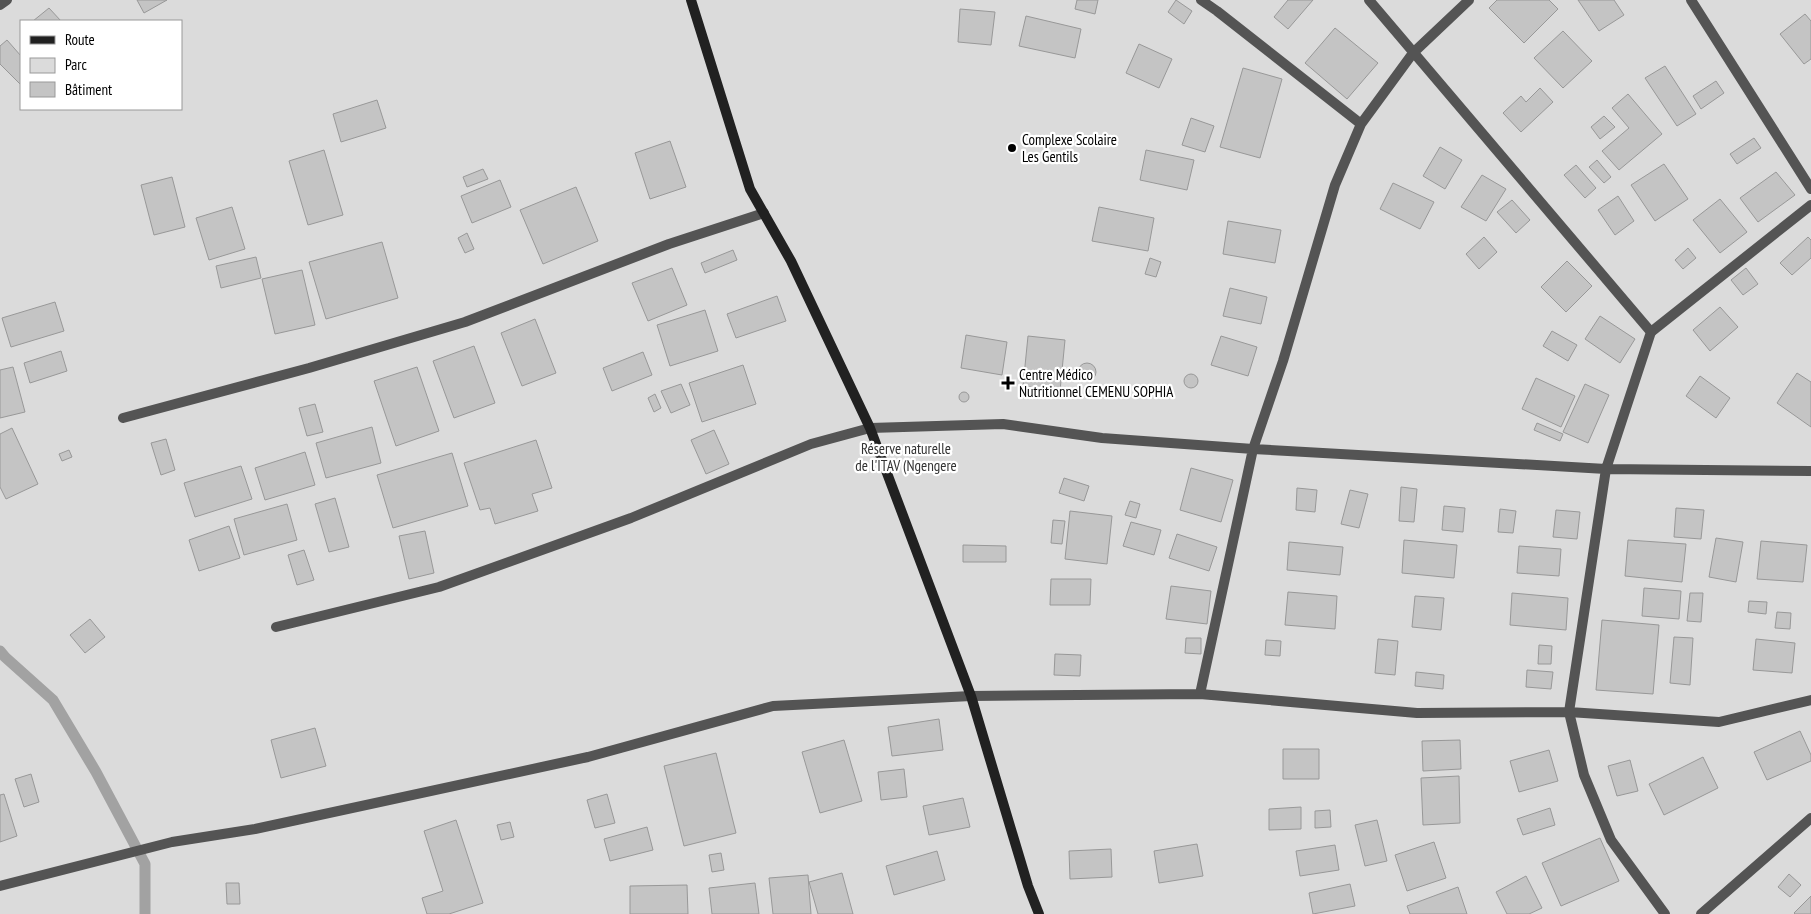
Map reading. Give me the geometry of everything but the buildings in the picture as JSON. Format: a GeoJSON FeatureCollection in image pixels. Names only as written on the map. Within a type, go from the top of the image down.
{"type":"FeatureCollection","features":[{"type":"Feature","properties":{"kind":"street"},"geometry":{"type":"LineString","coordinates":[[0,6],[7,0]]}},
{"type":"Feature","properties":{"kind":"street"},"geometry":{"type":"LineString","coordinates":[[691,0],[750,189],[791,261],[870,428],[971,696],[1028,886],[1039,914]]}},
{"type":"Feature","properties":{"kind":"street"},"geometry":{"type":"LineString","coordinates":[[1201,0],[1218,10],[1362,124]]}},
{"type":"Feature","properties":{"kind":"street"},"geometry":{"type":"LineString","coordinates":[[1369,0],[1651,332]]}},
{"type":"Feature","properties":{"kind":"street"},"geometry":{"type":"LineString","coordinates":[[1200,694],[1253,449],[1283,361],[1335,185],[1362,124],[1413,53],[1469,0]]}},
{"type":"Feature","properties":{"kind":"street"},"geometry":{"type":"LineString","coordinates":[[1692,0],[1811,189]]}},
{"type":"Feature","properties":{"kind":"street"},"geometry":{"type":"LineString","coordinates":[[1665,914],[1611,840],[1584,775],[1569,712],[1606,469],[1651,332],[1811,204]]}},
{"type":"Feature","properties":{"kind":"street"},"geometry":{"type":"LineString","coordinates":[[123,418],[309,368],[465,322],[668,244],[764,213]]}},
{"type":"Feature","properties":{"kind":"street"},"geometry":{"type":"LineString","coordinates":[[276,627],[438,587],[631,518],[811,444],[870,428],[1003,424],[1102,438],[1253,449],[1606,469],[1811,471]]}},
{"type":"Feature","properties":{"kind":"street"},"geometry":{"type":"LineString","coordinates":[[0,886],[172,842],[255,829],[588,757],[772,706],[971,696],[1200,694],[1417,713],[1569,712],[1719,722],[1811,700]]}},
{"type":"Feature","properties":{"kind":"street"},"geometry":{"type":"LineString","coordinates":[[1701,914],[1811,818]]}},
{"type":"Feature","properties":{"kind":"green space","name":"Réserve naturelle de l'ITAV (Ngengere"},"geometry":{"type":"Polygon","coordinates":[[[0,0],[1811,0],[1811,914],[0,914],[0,0]]]}},
{"type":"Feature","properties":{"kind":"waterway"},"geometry":{"type":"LineString","coordinates":[[0,651],[53,700],[96,772],[145,864],[145,914]]}},
{"type":"Feature","properties":{"kind":"place","name":"Complexe Scolaire Les Gentils"},"geometry":{"type":"Point","coordinates":[1012,148]}},
{"type":"Feature","properties":{"kind":"place","name":"Centre Médico Nutritionnel CEMENU SOPHIA"},"geometry":{"type":"Point","coordinates":[1008,383]}}]}
